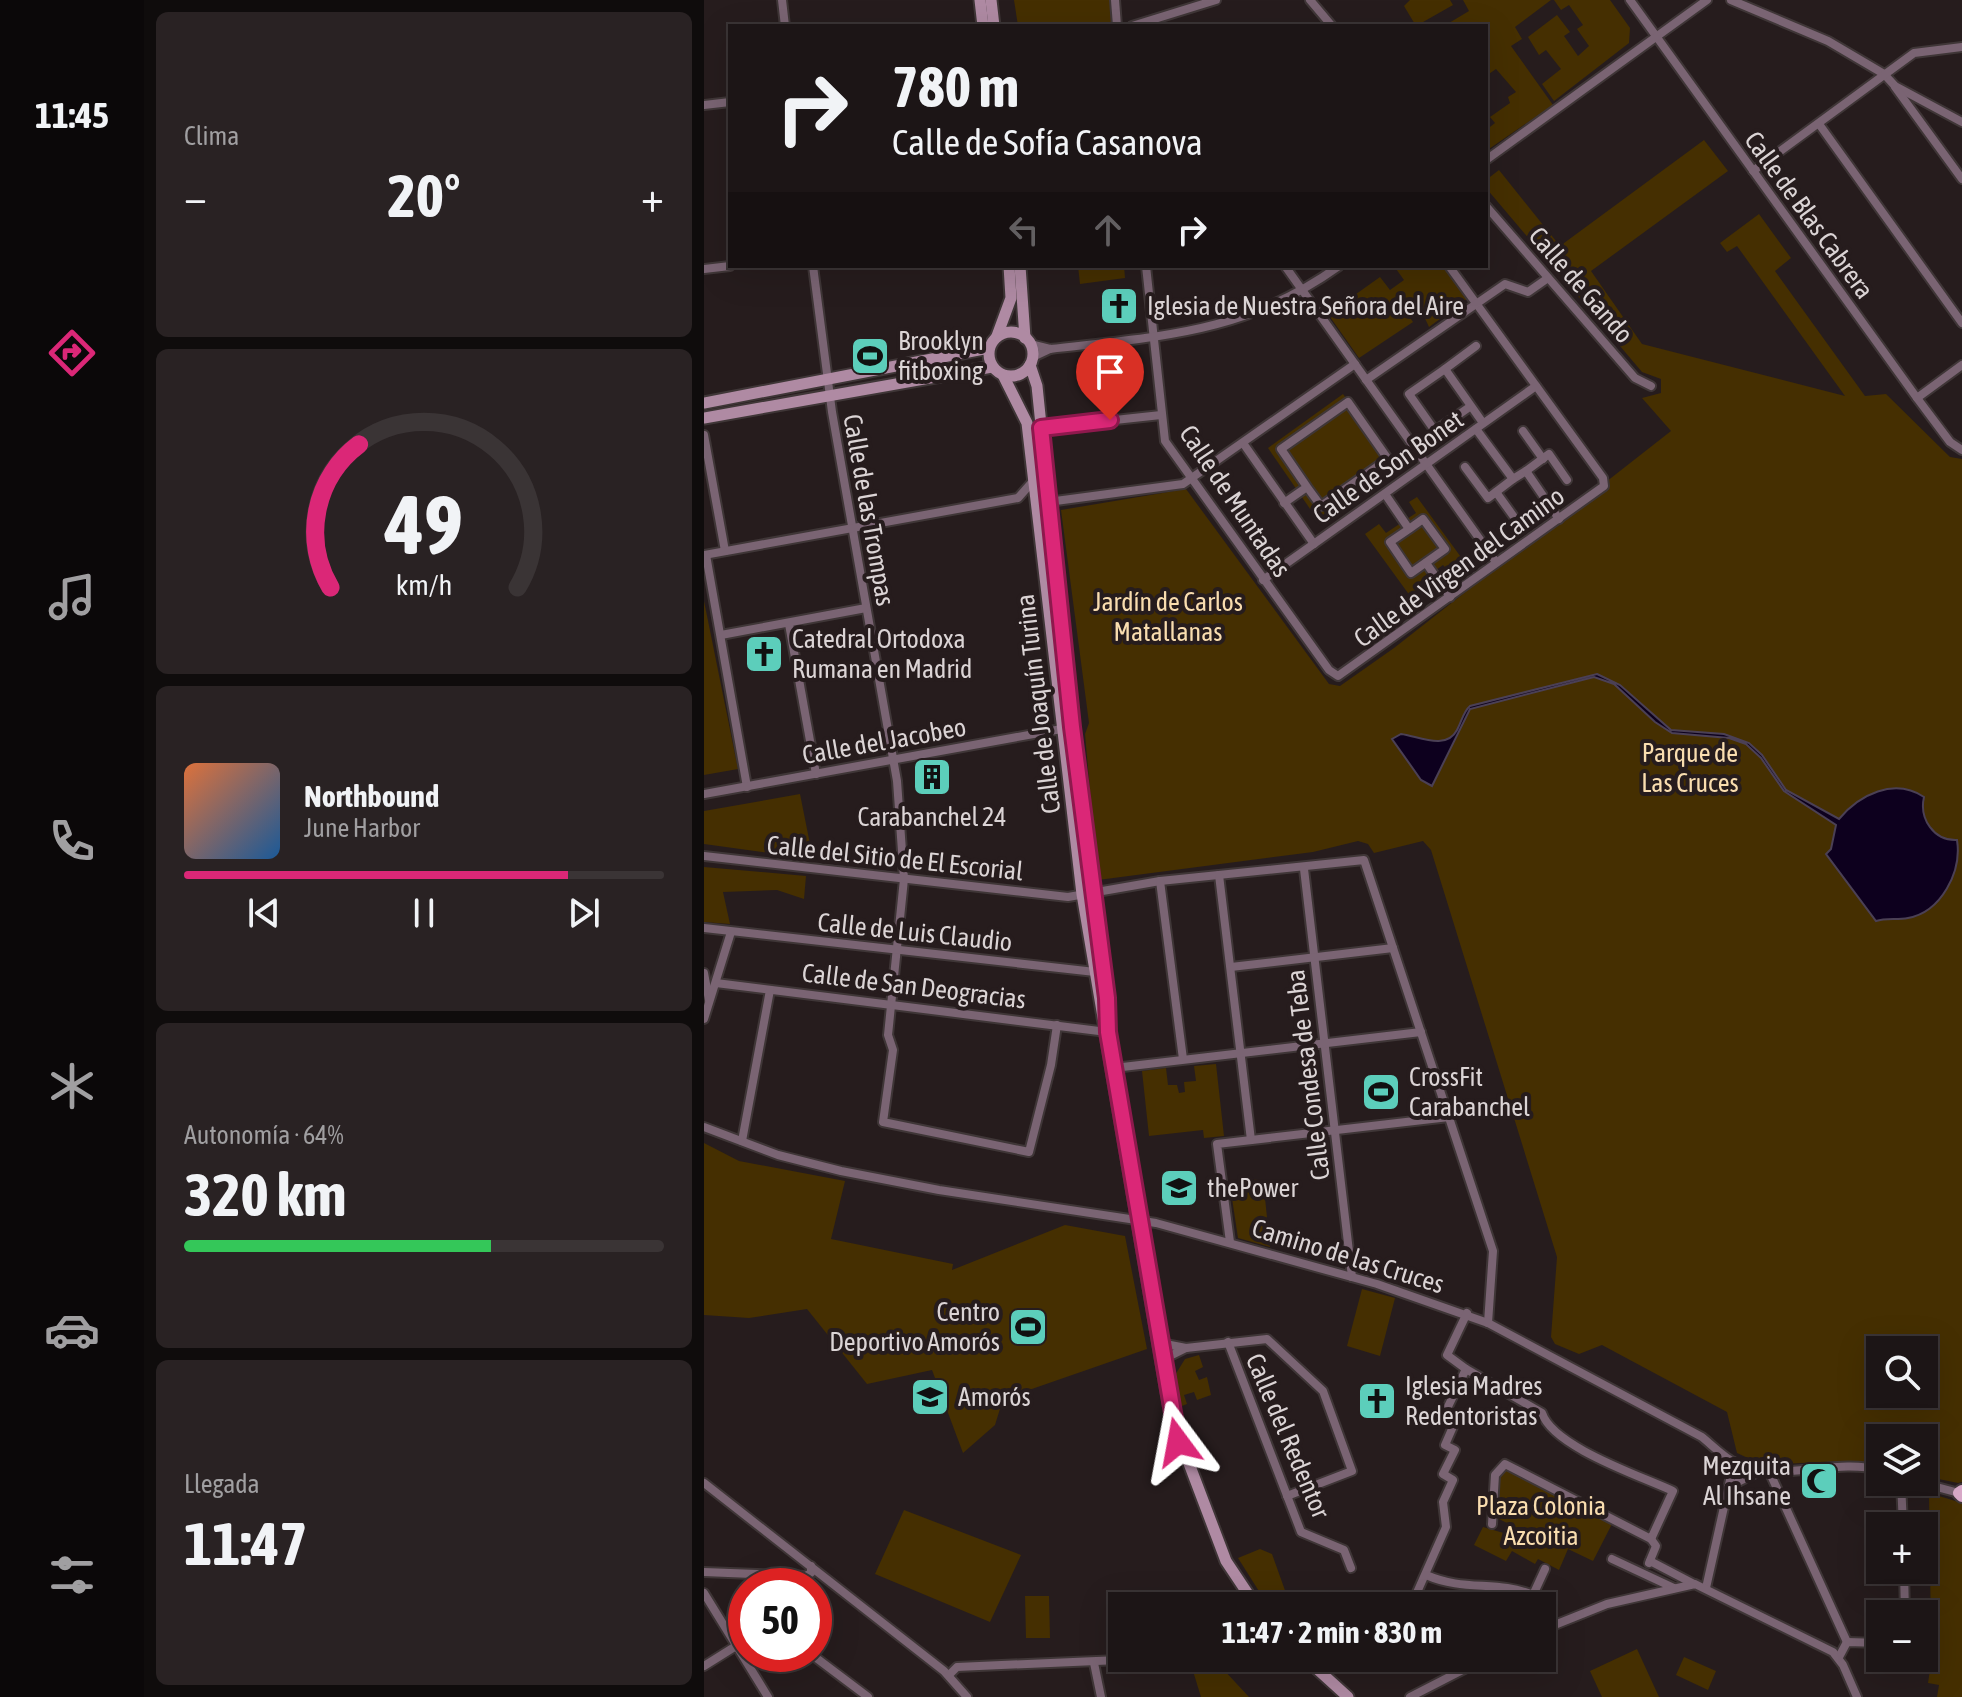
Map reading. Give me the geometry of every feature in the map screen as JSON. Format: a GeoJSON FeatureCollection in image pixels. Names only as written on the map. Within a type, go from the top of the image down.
{"type":"FeatureCollection","features":[{"type":"Feature","properties":{"kind":"main road"},"geometry":{"type":"LineString","coordinates":[[980,0],[983,24]]}},
{"type":"Feature","properties":{"kind":"main road"},"geometry":{"type":"LineString","coordinates":[[991,0],[994,24]]}},
{"type":"Feature","properties":{"kind":"main road"},"geometry":{"type":"LineString","coordinates":[[997,336],[1015,332],[1030,351],[1021,374],[1003,375],[992,367],[989,348],[997,336],[1011,298],[1009,268]]}},
{"type":"Feature","properties":{"kind":"main road","name":"Calle de Joaquín Turina"},"geometry":{"type":"LineString","coordinates":[[1020,268],[1037,386],[1067,728]]}},
{"type":"Feature","properties":{"kind":"main road"},"geometry":{"type":"LineString","coordinates":[[704,403],[989,348]]}},
{"type":"Feature","properties":{"kind":"main road"},"geometry":{"type":"LineString","coordinates":[[704,418],[992,367]]}},
{"type":"Feature","properties":{"kind":"main road","name":"Calle de Joaquín Turina"},"geometry":{"type":"LineString","coordinates":[[1003,375],[1026,417],[1095,972],[1178,1442],[1226,1561],[1247,1592]]}},
{"type":"Feature","properties":{"kind":"main road","name":"Calle de Joaquín Turina"},"geometry":{"type":"LineString","coordinates":[[1087,892],[1107,998],[1108,1032]]}},
{"type":"Feature","properties":{"kind":"main road"},"geometry":{"type":"LineString","coordinates":[[1320,1672],[1348,1697]]}},
{"type":"Feature","properties":{"kind":"street"},"geometry":{"type":"LineString","coordinates":[[782,0],[785,24]]}},
{"type":"Feature","properties":{"kind":"street"},"geometry":{"type":"LineString","coordinates":[[1115,0],[1117,24]]}},
{"type":"Feature","properties":{"kind":"street"},"geometry":{"type":"LineString","coordinates":[[1138,24],[1216,0]]}},
{"type":"Feature","properties":{"kind":"street"},"geometry":{"type":"LineString","coordinates":[[1310,0],[1330,24]]}},
{"type":"Feature","properties":{"kind":"street","name":"Calle de Blas Cabrera"},"geometry":{"type":"LineString","coordinates":[[1630,0],[1944,435],[1961,449]]}},
{"type":"Feature","properties":{"kind":"street"},"geometry":{"type":"LineString","coordinates":[[1488,159],[1707,0]]}},
{"type":"Feature","properties":{"kind":"street"},"geometry":{"type":"LineString","coordinates":[[1731,0],[1828,41],[1884,74],[1962,179]]}},
{"type":"Feature","properties":{"kind":"street"},"geometry":{"type":"LineString","coordinates":[[1753,171],[1918,51],[1962,47]]}},
{"type":"Feature","properties":{"kind":"street"},"geometry":{"type":"LineString","coordinates":[[1895,86],[1962,122]]}},
{"type":"Feature","properties":{"kind":"street"},"geometry":{"type":"LineString","coordinates":[[704,105],[728,102]]}},
{"type":"Feature","properties":{"kind":"street"},"geometry":{"type":"LineString","coordinates":[[1921,123],[1923,112],[1934,108]]}},
{"type":"Feature","properties":{"kind":"street"},"geometry":{"type":"LineString","coordinates":[[1819,124],[1962,323]]}},
{"type":"Feature","properties":{"kind":"street","name":"Calle de Gando"},"geometry":{"type":"LineString","coordinates":[[1488,208],[1635,378],[1651,386]]}},
{"type":"Feature","properties":{"kind":"street"},"geometry":{"type":"LineString","coordinates":[[704,269],[728,266]]}},
{"type":"Feature","properties":{"kind":"street","name":"Calle de las Trompas"},"geometry":{"type":"LineString","coordinates":[[813,268],[829,394],[894,760],[904,879],[888,1035],[893,1050],[883,1122],[1014,1152],[1029,1152],[1051,1065],[1057,1025]]}},
{"type":"Feature","properties":{"kind":"street","name":"Calle de Muntadas"},"geometry":{"type":"LineString","coordinates":[[1146,268],[1165,441],[1329,670]]}},
{"type":"Feature","properties":{"kind":"street"},"geometry":{"type":"LineString","coordinates":[[1286,268],[1496,562]]}},
{"type":"Feature","properties":{"kind":"street"},"geometry":{"type":"LineString","coordinates":[[1030,351],[1154,337],[1224,325],[1303,292],[1336,268]]}},
{"type":"Feature","properties":{"kind":"street"},"geometry":{"type":"LineString","coordinates":[[1450,268],[1536,386]]}},
{"type":"Feature","properties":{"kind":"street"},"geometry":{"type":"LineString","coordinates":[[1366,380],[1505,284],[1528,292],[1548,278]]}},
{"type":"Feature","properties":{"kind":"street"},"geometry":{"type":"LineString","coordinates":[[1471,406],[1435,431],[1409,394],[1476,346]]}},
{"type":"Feature","properties":{"kind":"street"},"geometry":{"type":"LineString","coordinates":[[1048,502],[1183,484],[1355,364]]}},
{"type":"Feature","properties":{"kind":"street"},"geometry":{"type":"LineString","coordinates":[[1917,398],[1962,365]]}},
{"type":"Feature","properties":{"kind":"street"},"geometry":{"type":"LineString","coordinates":[[1445,369],[1471,406],[1513,479]]}},
{"type":"Feature","properties":{"kind":"street","name":"Calle de Son Bonet"},"geometry":{"type":"LineString","coordinates":[[1263,580],[1536,386]]}},
{"type":"Feature","properties":{"kind":"street","name":"Calle de Virgen del Camino"},"geometry":{"type":"LineString","coordinates":[[1329,670],[1336,675],[1343,674],[1603,488],[1603,478],[1536,386]]}},
{"type":"Feature","properties":{"kind":"street"},"geometry":{"type":"LineString","coordinates":[[1348,402],[1388,459],[1321,506],[1307,487],[1281,449],[1348,402]]}},
{"type":"Feature","properties":{"kind":"street"},"geometry":{"type":"LineString","coordinates":[[1041,428],[1161,415]]}},
{"type":"Feature","properties":{"kind":"street"},"geometry":{"type":"LineString","coordinates":[[1523,431],[1543,459]]}},
{"type":"Feature","properties":{"kind":"street"},"geometry":{"type":"LineString","coordinates":[[704,435],[725,551]]}},
{"type":"Feature","properties":{"kind":"street"},"geometry":{"type":"LineString","coordinates":[[1243,443],[1314,544]]}},
{"type":"Feature","properties":{"kind":"street"},"geometry":{"type":"LineString","coordinates":[[1465,467],[1488,498],[1549,454],[1567,480]]}},
{"type":"Feature","properties":{"kind":"street"},"geometry":{"type":"LineString","coordinates":[[1526,471],[1559,519]]}},
{"type":"Feature","properties":{"kind":"street"},"geometry":{"type":"LineString","coordinates":[[1018,498],[1034,480]]}},
{"type":"Feature","properties":{"kind":"street"},"geometry":{"type":"LineString","coordinates":[[1284,503],[1307,487]]}},
{"type":"Feature","properties":{"kind":"street"},"geometry":{"type":"LineString","coordinates":[[1496,492],[1514,517]]}},
{"type":"Feature","properties":{"kind":"street"},"geometry":{"type":"LineString","coordinates":[[1385,494],[1409,529]]}},
{"type":"Feature","properties":{"kind":"street"},"geometry":{"type":"LineString","coordinates":[[747,787],[705,555],[1018,498],[1027,500],[1038,511]]}},
{"type":"Feature","properties":{"kind":"street"},"geometry":{"type":"LineString","coordinates":[[1423,519],[1445,549],[1411,573],[1390,542],[1409,529],[1423,519]]}},
{"type":"Feature","properties":{"kind":"street"},"geometry":{"type":"LineString","coordinates":[[1426,563],[1450,597]]}},
{"type":"Feature","properties":{"kind":"street"},"geometry":{"type":"LineString","coordinates":[[721,635],[866,608]]}},
{"type":"Feature","properties":{"kind":"street"},"geometry":{"type":"LineString","coordinates":[[789,624],[816,774]]}},
{"type":"Feature","properties":{"kind":"street","name":"Calle del Jacobeo"},"geometry":{"type":"LineString","coordinates":[[704,794],[1067,728]]}},
{"type":"Feature","properties":{"kind":"street","name":"Calle del Sitio de El Escorial"},"geometry":{"type":"LineString","coordinates":[[704,856],[1057,896],[1160,881],[1304,869],[1364,860],[1393,948]]}},
{"type":"Feature","properties":{"kind":"street","name":"Calle Condesa de Teba"},"geometry":{"type":"LineString","coordinates":[[1304,869],[1352,1277]]}},
{"type":"Feature","properties":{"kind":"street"},"geometry":{"type":"LineString","coordinates":[[1219,875],[1251,1140]]}},
{"type":"Feature","properties":{"kind":"street"},"geometry":{"type":"LineString","coordinates":[[1160,881],[1183,1059]]}},
{"type":"Feature","properties":{"kind":"street","name":"Calle de Luis Claudio"},"geometry":{"type":"LineString","coordinates":[[704,928],[1095,972]]}},
{"type":"Feature","properties":{"kind":"street"},"geometry":{"type":"LineString","coordinates":[[704,1019],[731,932]]}},
{"type":"Feature","properties":{"kind":"street"},"geometry":{"type":"LineString","coordinates":[[1231,967],[1393,948],[1493,1251],[1488,1323]]}},
{"type":"Feature","properties":{"kind":"street"},"geometry":{"type":"LineString","coordinates":[[704,973],[710,1002]]}},
{"type":"Feature","properties":{"kind":"street","name":"Calle de San Deogracias"},"geometry":{"type":"LineString","coordinates":[[716,983],[1108,1032]]}},
{"type":"Feature","properties":{"kind":"street"},"geometry":{"type":"LineString","coordinates":[[742,1141],[770,990]]}},
{"type":"Feature","properties":{"kind":"street"},"geometry":{"type":"LineString","coordinates":[[1114,1068],[1421,1032]]}},
{"type":"Feature","properties":{"kind":"street"},"geometry":{"type":"LineString","coordinates":[[1230,1242],[1217,1144],[1449,1117]]}},
{"type":"Feature","properties":{"kind":"street","name":"Camino de las Cruces"},"geometry":{"type":"LineString","coordinates":[[704,1127],[841,1171],[1139,1223],[1156,1223],[1352,1277],[1467,1313],[1702,1437],[1734,1462],[1765,1471]]}},
{"type":"Feature","properties":{"kind":"street"},"geometry":{"type":"LineString","coordinates":[[1467,1313],[1447,1355],[1542,1413],[1544,1420],[1578,1448],[1673,1491],[1651,1539]]}},
{"type":"Feature","properties":{"kind":"street"},"geometry":{"type":"LineString","coordinates":[[1162,1360],[1186,1348],[1267,1339],[1323,1391],[1352,1471],[1287,1496]]}},
{"type":"Feature","properties":{"kind":"street","name":"Calle del Redentor"},"geometry":{"type":"LineString","coordinates":[[1228,1342],[1301,1532],[1344,1550],[1351,1568]]}},
{"type":"Feature","properties":{"kind":"street"},"geometry":{"type":"LineString","coordinates":[[1160,1343],[1186,1348]]}},
{"type":"Feature","properties":{"kind":"street"},"geometry":{"type":"LineString","coordinates":[[1418,1592],[1446,1527],[1443,1502],[1453,1480],[1443,1474],[1455,1450],[1445,1445],[1455,1422],[1444,1415],[1466,1369]]}},
{"type":"Feature","properties":{"kind":"street"},"geometry":{"type":"LineString","coordinates":[[1706,1588],[1734,1462]]}},
{"type":"Feature","properties":{"kind":"street"},"geometry":{"type":"LineString","coordinates":[[1492,1524],[1495,1475],[1505,1464],[1651,1539],[1656,1546],[1644,1571]]}},
{"type":"Feature","properties":{"kind":"street"},"geometry":{"type":"LineString","coordinates":[[1728,1487],[1765,1471],[1866,1467]]}},
{"type":"Feature","properties":{"kind":"street"},"geometry":{"type":"LineString","coordinates":[[1765,1471],[1847,1642]]}},
{"type":"Feature","properties":{"kind":"street"},"geometry":{"type":"LineString","coordinates":[[704,1483],[949,1675],[967,1697]]}},
{"type":"Feature","properties":{"kind":"street"},"geometry":{"type":"LineString","coordinates":[[1938,1487],[1961,1493]]}},
{"type":"Feature","properties":{"kind":"street"},"geometry":{"type":"LineString","coordinates":[[1612,1559],[1644,1571],[1674,1588]]}},
{"type":"Feature","properties":{"kind":"street"},"geometry":{"type":"LineString","coordinates":[[1650,1561],[1839,1657],[1857,1697]]}},
{"type":"Feature","properties":{"kind":"street"},"geometry":{"type":"LineString","coordinates":[[1426,1575],[1450,1586],[1470,1584],[1481,1589],[1499,1585],[1533,1595],[1545,1569]]}},
{"type":"Feature","properties":{"kind":"street"},"geometry":{"type":"LineString","coordinates":[[704,1572],[728,1573]]}},
{"type":"Feature","properties":{"kind":"street"},"geometry":{"type":"LineString","coordinates":[[1556,1624],[1607,1604],[1695,1584]]}},
{"type":"Feature","properties":{"kind":"street"},"geometry":{"type":"LineString","coordinates":[[704,1593],[728,1633]]}},
{"type":"Feature","properties":{"kind":"street"},"geometry":{"type":"LineString","coordinates":[[1847,1642],[1866,1643]]}},
{"type":"Feature","properties":{"kind":"street"},"geometry":{"type":"LineString","coordinates":[[1839,1657],[1847,1642]]}},
{"type":"Feature","properties":{"kind":"street"},"geometry":{"type":"LineString","coordinates":[[704,1666],[728,1651]]}},
{"type":"Feature","properties":{"kind":"street"},"geometry":{"type":"LineString","coordinates":[[949,1675],[957,1667],[1108,1662]]}},
{"type":"Feature","properties":{"kind":"street"},"geometry":{"type":"LineString","coordinates":[[1094,1663],[1101,1697]]}},
{"type":"Feature","properties":{"kind":"street"},"geometry":{"type":"LineString","coordinates":[[832,1670],[868,1697]]}},
{"type":"Feature","properties":{"kind":"street"},"geometry":{"type":"LineString","coordinates":[[752,1672],[768,1697]]}},
{"type":"Feature","properties":{"kind":"street"},"geometry":{"type":"LineString","coordinates":[[1410,1697],[1459,1672]]}},
{"type":"Feature","properties":{"kind":"green space"},"geometry":{"type":"Polygon","coordinates":[[[1014,0],[1113,0],[1117,24],[1018,24],[1014,0]]]}},
{"type":"Feature","properties":{"kind":"green space"},"geometry":{"type":"Polygon","coordinates":[[[1410,0],[1450,0],[1453,5],[1420,24],[1415,24],[1404,6],[1410,0]]]}},
{"type":"Feature","properties":{"kind":"green space"},"geometry":{"type":"Polygon","coordinates":[[[1463,0],[1551,0],[1515,27],[1522,39],[1511,46],[1553,105],[1488,150],[1488,128],[1495,123],[1490,117],[1510,103],[1508,97],[1516,92],[1496,69],[1488,75],[1488,24],[1447,24],[1469,11],[1463,0]]]}},
{"type":"Feature","properties":{"kind":"green space"},"geometry":{"type":"Polygon","coordinates":[[[1554,0],[1610,0],[1630,28],[1629,43],[1554,101],[1542,84],[1561,69],[1546,50],[1539,55],[1528,37],[1557,15],[1570,32],[1564,36],[1578,56],[1589,46],[1577,29],[1583,25],[1569,5],[1561,10],[1554,0]]]}},
{"type":"Feature","properties":{"kind":"green space","name":"Parque de Las Cruces"},"geometry":{"type":"Polygon","coordinates":[[[1704,140],[1728,171],[1591,271],[1642,344],[1845,396],[1737,246],[1727,252],[1720,243],[1759,214],[1791,258],[1775,271],[1865,396],[1886,394],[1950,457],[1962,459],[1962,1482],[1938,1479],[1938,1424],[1866,1424],[1866,1462],[1763,1465],[1737,1453],[1727,1412],[1602,1345],[1579,1354],[1555,1344],[1551,1337],[1557,1257],[1431,850],[1423,841],[1374,853],[1368,844],[1358,841],[1313,852],[1098,880],[1085,734],[1089,723],[1061,510],[1186,489],[1329,684],[1340,686],[1394,648],[1671,431],[1642,398],[1661,393],[1661,379],[1642,372],[1488,190],[1488,178],[1499,170],[1560,246],[1704,140]]]}},
{"type":"Feature","properties":{"kind":"green space"},"geometry":{"type":"Polygon","coordinates":[[[1078,268],[1124,268],[1125,278],[1080,284],[1078,268]]]}},
{"type":"Feature","properties":{"kind":"green space"},"geometry":{"type":"Polygon","coordinates":[[[1395,268],[1450,268],[1471,296],[1429,327],[1415,297],[1402,306],[1413,322],[1359,358],[1328,314],[1380,277],[1390,290],[1404,280],[1395,268]]]}},
{"type":"Feature","properties":{"kind":"green space"},"geometry":{"type":"Polygon","coordinates":[[[1343,394],[1395,464],[1317,519],[1268,448],[1343,394]]]}},
{"type":"Feature","properties":{"kind":"green space"},"geometry":{"type":"Polygon","coordinates":[[[1417,497],[1466,564],[1451,574],[1443,565],[1415,585],[1422,595],[1413,600],[1365,534],[1379,524],[1386,533],[1416,513],[1409,502],[1417,497]]]}},
{"type":"Feature","properties":{"kind":"green space"},"geometry":{"type":"Polygon","coordinates":[[[704,601],[738,769],[704,775],[704,601]]]}},
{"type":"Feature","properties":{"kind":"green space"},"geometry":{"type":"Polygon","coordinates":[[[800,794],[813,859],[704,844],[704,811],[800,794]]]}},
{"type":"Feature","properties":{"kind":"green space"},"geometry":{"type":"Polygon","coordinates":[[[704,867],[806,876],[804,899],[777,890],[723,892],[730,924],[704,922],[704,867]]]}},
{"type":"Feature","properties":{"kind":"green space"},"geometry":{"type":"Polygon","coordinates":[[[1216,1064],[1224,1136],[1204,1138],[1203,1130],[1149,1136],[1142,1071],[1166,1068],[1168,1085],[1177,1085],[1179,1093],[1185,1092],[1184,1082],[1196,1081],[1194,1066],[1216,1064]]]}},
{"type":"Feature","properties":{"kind":"green space"},"geometry":{"type":"Polygon","coordinates":[[[704,1143],[739,1161],[845,1181],[831,1239],[953,1264],[952,1270],[1065,1225],[1125,1236],[1147,1349],[1003,1399],[995,1425],[963,1453],[932,1370],[867,1384],[807,1309],[749,1318],[704,1315],[704,1143]]]}},
{"type":"Feature","properties":{"kind":"green space"},"geometry":{"type":"Polygon","coordinates":[[[1258,1179],[1264,1188],[1270,1247],[1238,1238],[1230,1185],[1258,1179]]]}},
{"type":"Feature","properties":{"kind":"green space"},"geometry":{"type":"Polygon","coordinates":[[[1362,1289],[1395,1298],[1380,1356],[1347,1346],[1362,1289]]]}},
{"type":"Feature","properties":{"kind":"green space"},"geometry":{"type":"Polygon","coordinates":[[[1199,1355],[1203,1367],[1195,1371],[1199,1380],[1207,1377],[1211,1395],[1197,1400],[1194,1392],[1184,1395],[1187,1404],[1177,1408],[1172,1380],[1185,1359],[1199,1355]]]}},
{"type":"Feature","properties":{"kind":"green space","name":"Plaza Colonia Azcoitia"},"geometry":{"type":"Polygon","coordinates":[[[1508,1469],[1612,1524],[1593,1561],[1568,1549],[1559,1570],[1538,1559],[1535,1564],[1512,1551],[1506,1561],[1474,1545],[1483,1527],[1507,1534],[1509,1524],[1495,1517],[1500,1475],[1508,1469]]]}},
{"type":"Feature","properties":{"kind":"green space"},"geometry":{"type":"Polygon","coordinates":[[[1929,1496],[1962,1503],[1962,1697],[1937,1697],[1939,1685],[1928,1683],[1930,1672],[1938,1672],[1938,1600],[1930,1600],[1930,1584],[1938,1584],[1938,1512],[1929,1512],[1929,1496]]]}},
{"type":"Feature","properties":{"kind":"green space"},"geometry":{"type":"Polygon","coordinates":[[[904,1510],[1021,1555],[990,1622],[875,1574],[904,1510]]]}},
{"type":"Feature","properties":{"kind":"green space"},"geometry":{"type":"Polygon","coordinates":[[[1260,1549],[1272,1554],[1286,1592],[1259,1592],[1238,1558],[1260,1549]]]}},
{"type":"Feature","properties":{"kind":"green space"},"geometry":{"type":"Polygon","coordinates":[[[1025,1596],[1049,1596],[1050,1638],[1026,1638],[1025,1596]]]}},
{"type":"Feature","properties":{"kind":"green space"},"geometry":{"type":"Polygon","coordinates":[[[1637,1649],[1659,1697],[1602,1697],[1590,1671],[1637,1649]]]}},
{"type":"Feature","properties":{"kind":"green space"},"geometry":{"type":"Polygon","coordinates":[[[1684,1657],[1716,1671],[1708,1690],[1676,1675],[1684,1657]]]}},
{"type":"Feature","properties":{"kind":"green space"},"geometry":{"type":"Polygon","coordinates":[[[1193,1672],[1226,1672],[1249,1697],[1201,1697],[1193,1672]]]}},
{"type":"Feature","properties":{"kind":"shaded area"},"geometry":{"type":"Polygon","coordinates":[[[1597,674],[1620,685],[1671,730],[1724,734],[1749,743],[1762,755],[1786,790],[1839,819],[1867,796],[1889,789],[1913,791],[1924,797],[1924,813],[1930,827],[1941,837],[1957,840],[1956,865],[1947,889],[1920,914],[1876,921],[1826,854],[1831,849],[1836,825],[1784,791],[1761,758],[1746,744],[1729,738],[1672,733],[1655,722],[1614,684],[1594,677],[1470,709],[1432,786],[1421,780],[1392,739],[1401,734],[1431,741],[1446,740],[1457,730],[1470,706],[1597,674]]]}},
{"type":"Feature","properties":{"kind":"place","name":"Iglesia de Nuestra Señora del Aire"},"geometry":{"type":"Point","coordinates":[1119,306]}},
{"type":"Feature","properties":{"kind":"place","name":"Brooklyn fitboxing"},"geometry":{"type":"Point","coordinates":[870,356]}},
{"type":"Feature","properties":{"kind":"place","name":"Catedral Ortodoxa Rumana en Madrid"},"geometry":{"type":"Point","coordinates":[764,654]}},
{"type":"Feature","properties":{"kind":"place","name":"Carabanchel 24"},"geometry":{"type":"Point","coordinates":[932,777]}},
{"type":"Feature","properties":{"kind":"place","name":"CrossFit Carabanchel"},"geometry":{"type":"Point","coordinates":[1381,1092]}},
{"type":"Feature","properties":{"kind":"place","name":"thePower"},"geometry":{"type":"Point","coordinates":[1179,1188]}},
{"type":"Feature","properties":{"kind":"place","name":"Centro Deportivo Amorós"},"geometry":{"type":"Point","coordinates":[1028,1327]}},
{"type":"Feature","properties":{"kind":"place","name":"Amorós"},"geometry":{"type":"Point","coordinates":[930,1397]}},
{"type":"Feature","properties":{"kind":"place","name":"Iglesia Madres Redentoristas"},"geometry":{"type":"Point","coordinates":[1377,1401]}},
{"type":"Feature","properties":{"kind":"place","name":"Mezquita Al Ihsane"},"geometry":{"type":"Point","coordinates":[1819,1481]}},
{"type":"Feature","properties":{"kind":"route"},"geometry":{"type":"LineString","coordinates":[[1110,420],[1041,428],[1072,727],[1107,998],[1108,1032],[1171,1416],[1178,1442]]}},
{"type":"Feature","properties":{"kind":"park label","name":"Jardín de Carlos Matallanas"},"geometry":{"type":"Point","coordinates":[1168,617]}}]}
